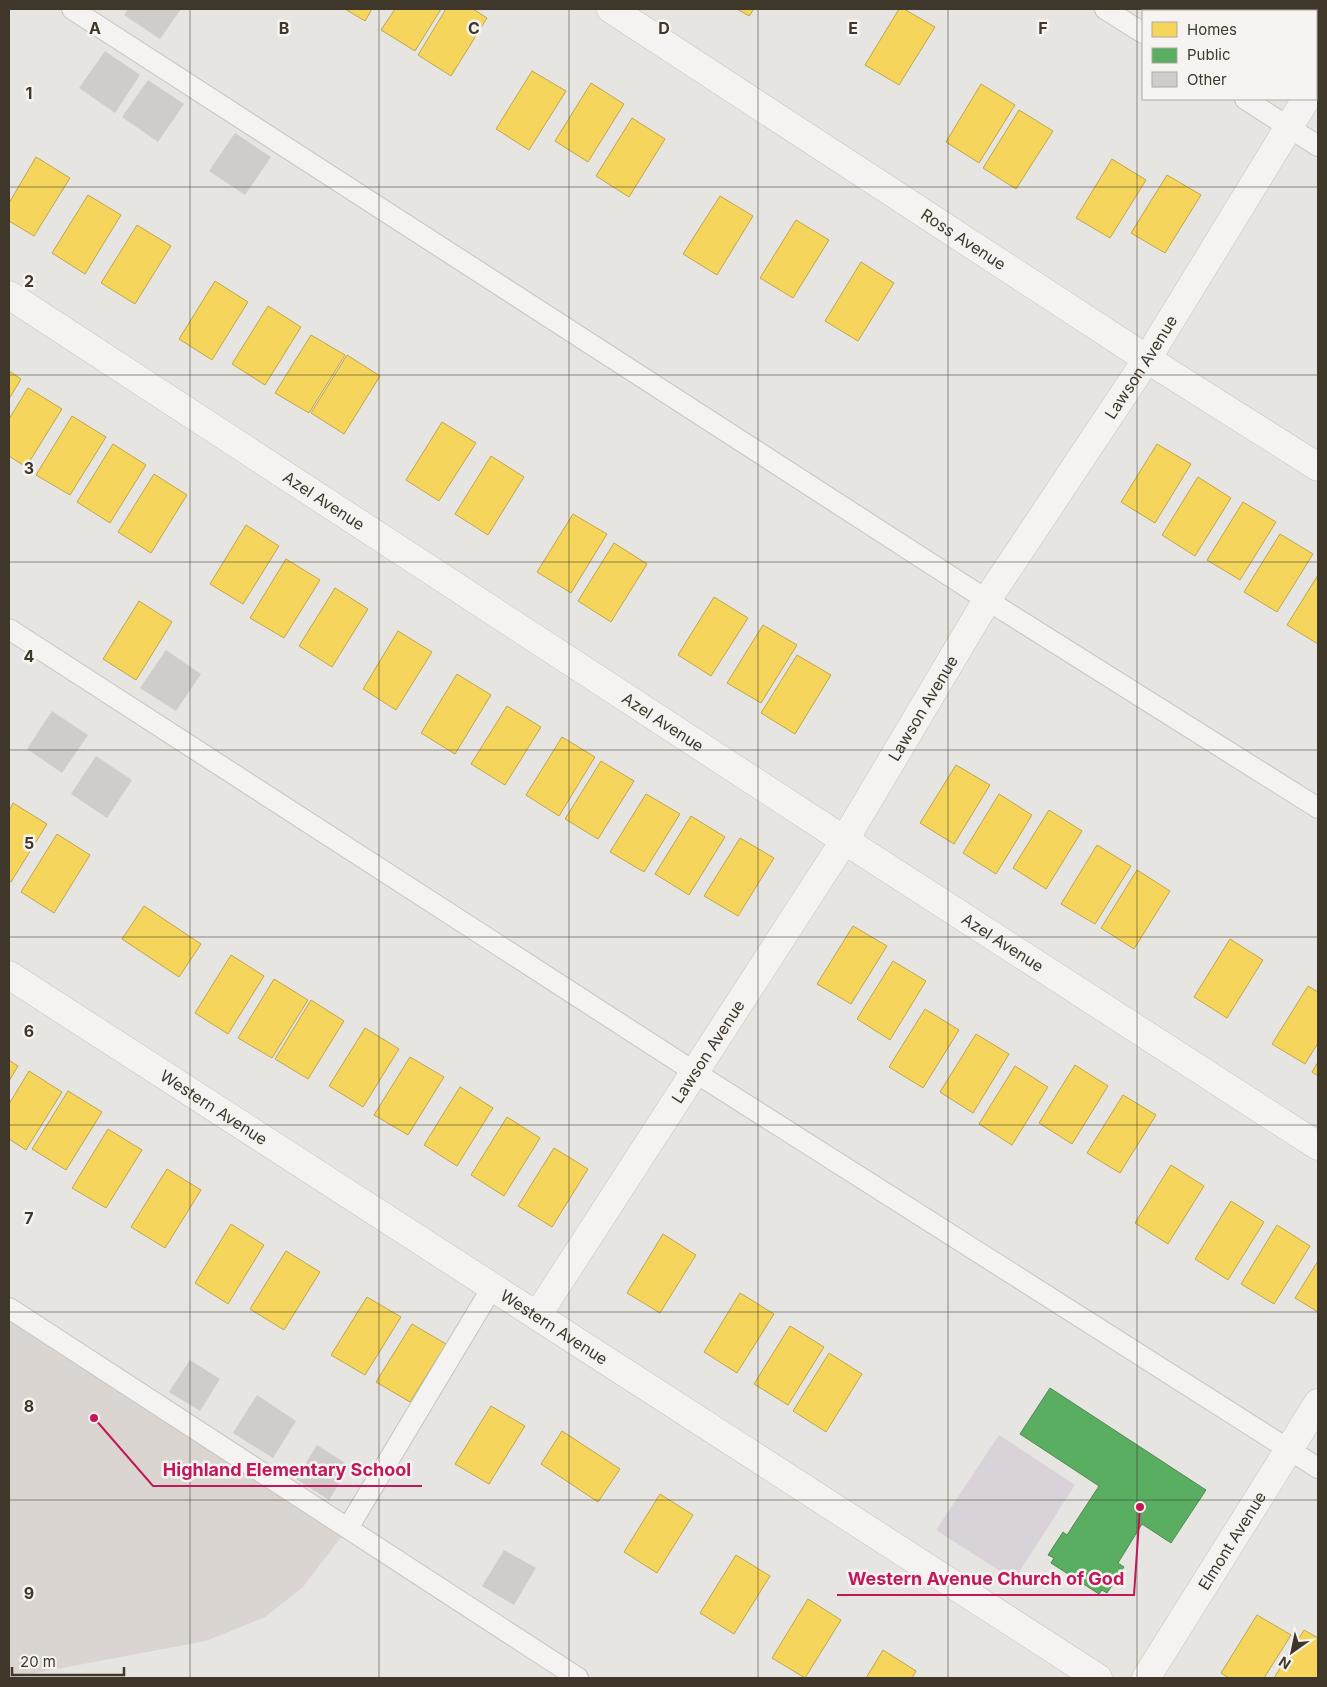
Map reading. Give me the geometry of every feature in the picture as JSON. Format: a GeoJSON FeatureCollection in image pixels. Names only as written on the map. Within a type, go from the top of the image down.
{"type":"FeatureCollection","features":[{"type":"Feature","properties":{"kind":"street","name":"Ross Avenue"},"geometry":{"type":"LineString","coordinates":[[611,9],[1147,359],[1318,467]]}},
{"type":"Feature","properties":{"kind":"street","name":"Lawson Avenue"},"geometry":{"type":"LineString","coordinates":[[537,1316],[844,841],[986,600],[1147,359],[1305,100]]}},
{"type":"Feature","properties":{"kind":"street","name":"Azel Avenue"},"geometry":{"type":"LineString","coordinates":[[9,296],[844,841],[1318,1146]]}},
{"type":"Feature","properties":{"kind":"street","name":"Western Avenue"},"geometry":{"type":"LineString","coordinates":[[9,975],[1098,1678]]}},
{"type":"Feature","properties":{"kind":"street","name":"Elmont Avenue"},"geometry":{"type":"LineString","coordinates":[[1146,1678],[1318,1403]]}},
{"type":"Feature","properties":{"kind":"lane"},"geometry":{"type":"LineString","coordinates":[[72,9],[986,600],[1318,808]]}},
{"type":"Feature","properties":{"kind":"lane"},"geometry":{"type":"LineString","coordinates":[[1105,9],[1142,32]]}},
{"type":"Feature","properties":{"kind":"lane"},"geometry":{"type":"LineString","coordinates":[[1247,100],[1318,146]]}},
{"type":"Feature","properties":{"kind":"lane"},"geometry":{"type":"LineString","coordinates":[[9,629],[694,1071],[1318,1468]]}},
{"type":"Feature","properties":{"kind":"lane"},"geometry":{"type":"LineString","coordinates":[[348,1528],[493,1286]]}},
{"type":"Feature","properties":{"kind":"lane"},"geometry":{"type":"LineString","coordinates":[[9,1308],[578,1678]]}},
{"type":"Feature","properties":{"kind":"shaded area"},"geometry":{"type":"Polygon","coordinates":[[[9,1308],[348,1528],[303,1587],[265,1617],[206,1641],[9,1678],[9,1308]]]}},
{"type":"Feature","properties":{"kind":"shaded area"},"geometry":{"type":"Polygon","coordinates":[[[999,1435],[1075,1485],[1014,1580],[936,1530],[999,1435]]]}},
{"type":"Feature","properties":{"kind":"building: Homes"},"geometry":{"type":"Polygon","coordinates":[[[345,9],[372,9],[365,21],[345,9]]]}},
{"type":"Feature","properties":{"kind":"building: Homes"},"geometry":{"type":"Polygon","coordinates":[[[395,9],[441,9],[415,51],[381,30],[395,9]]]}},
{"type":"Feature","properties":{"kind":"building: Homes"},"geometry":{"type":"Polygon","coordinates":[[[446,9],[473,9],[487,18],[451,76],[418,55],[446,9]]]}},
{"type":"Feature","properties":{"kind":"building: Homes"},"geometry":{"type":"Polygon","coordinates":[[[737,9],[754,9],[749,16],[737,9]]]}},
{"type":"Feature","properties":{"kind":"building: Homes"},"geometry":{"type":"Polygon","coordinates":[[[899,9],[904,9],[935,27],[899,85],[865,65],[899,9]]]}},
{"type":"Feature","properties":{"kind":"building: Homes"},"geometry":{"type":"Polygon","coordinates":[[[532,71],[566,91],[529,150],[496,129],[532,71]]]}},
{"type":"Feature","properties":{"kind":"building: Homes"},"geometry":{"type":"Polygon","coordinates":[[[591,83],[624,104],[588,162],[555,141],[591,83]]]}},
{"type":"Feature","properties":{"kind":"building: Homes"},"geometry":{"type":"Polygon","coordinates":[[[981,84],[1015,105],[979,163],[946,142],[981,84]]]}},
{"type":"Feature","properties":{"kind":"building: Homes"},"geometry":{"type":"Polygon","coordinates":[[[1019,110],[1053,131],[1016,189],[983,168],[1019,110]]]}},
{"type":"Feature","properties":{"kind":"building: Homes"},"geometry":{"type":"Polygon","coordinates":[[[632,118],[665,139],[629,197],[596,176],[632,118]]]}},
{"type":"Feature","properties":{"kind":"building: Homes"},"geometry":{"type":"Polygon","coordinates":[[[36,157],[70,178],[34,236],[9,221],[9,203],[36,157]]]}},
{"type":"Feature","properties":{"kind":"building: Homes"},"geometry":{"type":"Polygon","coordinates":[[[1112,159],[1146,180],[1110,238],[1076,218],[1112,159]]]}},
{"type":"Feature","properties":{"kind":"building: Homes"},"geometry":{"type":"Polygon","coordinates":[[[1167,175],[1201,195],[1165,253],[1131,233],[1167,175]]]}},
{"type":"Feature","properties":{"kind":"building: Homes"},"geometry":{"type":"Polygon","coordinates":[[[88,195],[121,215],[85,274],[52,253],[88,195]]]}},
{"type":"Feature","properties":{"kind":"building: Homes"},"geometry":{"type":"Polygon","coordinates":[[[720,196],[753,216],[717,275],[683,254],[720,196]]]}},
{"type":"Feature","properties":{"kind":"building: Homes"},"geometry":{"type":"Polygon","coordinates":[[[796,220],[829,240],[793,298],[760,278],[796,220]]]}},
{"type":"Feature","properties":{"kind":"building: Homes"},"geometry":{"type":"Polygon","coordinates":[[[137,225],[171,246],[135,304],[101,283],[137,225]]]}},
{"type":"Feature","properties":{"kind":"building: Homes"},"geometry":{"type":"Polygon","coordinates":[[[861,262],[894,283],[858,341],[825,321],[861,262]]]}},
{"type":"Feature","properties":{"kind":"building: Homes"},"geometry":{"type":"Polygon","coordinates":[[[215,281],[248,302],[212,360],[179,339],[215,281]]]}},
{"type":"Feature","properties":{"kind":"building: Homes"},"geometry":{"type":"Polygon","coordinates":[[[268,306],[301,327],[265,385],[232,364],[268,306]]]}},
{"type":"Feature","properties":{"kind":"building: Homes"},"geometry":{"type":"Polygon","coordinates":[[[311,335],[345,355],[309,413],[275,393],[311,335]]]}},
{"type":"Feature","properties":{"kind":"building: Homes"},"geometry":{"type":"Polygon","coordinates":[[[347,355],[380,376],[344,434],[311,413],[347,355]]]}},
{"type":"Feature","properties":{"kind":"building: Homes"},"geometry":{"type":"Polygon","coordinates":[[[9,371],[21,379],[9,399],[9,371]]]}},
{"type":"Feature","properties":{"kind":"building: Homes"},"geometry":{"type":"Polygon","coordinates":[[[28,388],[62,409],[26,467],[9,456],[9,419],[28,388]]]}},
{"type":"Feature","properties":{"kind":"building: Homes"},"geometry":{"type":"Polygon","coordinates":[[[72,416],[106,437],[70,495],[36,475],[72,416]]]}},
{"type":"Feature","properties":{"kind":"building: Homes"},"geometry":{"type":"Polygon","coordinates":[[[442,422],[476,443],[439,501],[406,480],[442,422]]]}},
{"type":"Feature","properties":{"kind":"building: Homes"},"geometry":{"type":"Polygon","coordinates":[[[113,444],[146,465],[110,523],[77,502],[113,444]]]}},
{"type":"Feature","properties":{"kind":"building: Homes"},"geometry":{"type":"Polygon","coordinates":[[[1157,444],[1191,464],[1155,523],[1121,502],[1157,444]]]}},
{"type":"Feature","properties":{"kind":"building: Homes"},"geometry":{"type":"Polygon","coordinates":[[[491,456],[524,477],[488,535],[455,514],[491,456]]]}},
{"type":"Feature","properties":{"kind":"building: Homes"},"geometry":{"type":"Polygon","coordinates":[[[154,474],[187,495],[151,553],[118,532],[154,474]]]}},
{"type":"Feature","properties":{"kind":"building: Homes"},"geometry":{"type":"Polygon","coordinates":[[[1198,477],[1231,498],[1195,556],[1162,535],[1198,477]]]}},
{"type":"Feature","properties":{"kind":"building: Homes"},"geometry":{"type":"Polygon","coordinates":[[[1243,502],[1276,522],[1240,580],[1207,560],[1243,502]]]}},
{"type":"Feature","properties":{"kind":"building: Homes"},"geometry":{"type":"Polygon","coordinates":[[[573,514],[607,534],[571,593],[537,572],[573,514]]]}},
{"type":"Feature","properties":{"kind":"building: Homes"},"geometry":{"type":"Polygon","coordinates":[[[246,525],[279,546],[243,604],[210,584],[246,525]]]}},
{"type":"Feature","properties":{"kind":"building: Homes"},"geometry":{"type":"Polygon","coordinates":[[[1280,534],[1313,554],[1277,612],[1244,592],[1280,534]]]}},
{"type":"Feature","properties":{"kind":"building: Homes"},"geometry":{"type":"Polygon","coordinates":[[[614,543],[647,564],[611,622],[578,601],[614,543]]]}},
{"type":"Feature","properties":{"kind":"building: Homes"},"geometry":{"type":"Polygon","coordinates":[[[286,559],[320,580],[284,638],[250,618],[286,559]]]}},
{"type":"Feature","properties":{"kind":"building: Homes"},"geometry":{"type":"Polygon","coordinates":[[[1318,575],[1318,644],[1287,625],[1318,575]]]}},
{"type":"Feature","properties":{"kind":"building: Homes"},"geometry":{"type":"Polygon","coordinates":[[[335,588],[368,609],[332,667],[299,646],[335,588]]]}},
{"type":"Feature","properties":{"kind":"building: Homes"},"geometry":{"type":"Polygon","coordinates":[[[714,597],[748,618],[711,676],[678,655],[714,597]]]}},
{"type":"Feature","properties":{"kind":"building: Homes"},"geometry":{"type":"Polygon","coordinates":[[[139,601],[172,622],[136,680],[103,659],[139,601]]]}},
{"type":"Feature","properties":{"kind":"building: Homes"},"geometry":{"type":"Polygon","coordinates":[[[763,625],[797,645],[761,703],[727,683],[763,625]]]}},
{"type":"Feature","properties":{"kind":"building: Homes"},"geometry":{"type":"Polygon","coordinates":[[[398,631],[432,652],[396,710],[363,689],[398,631]]]}},
{"type":"Feature","properties":{"kind":"building: Homes"},"geometry":{"type":"Polygon","coordinates":[[[797,655],[831,675],[795,734],[761,713],[797,655]]]}},
{"type":"Feature","properties":{"kind":"building: Homes"},"geometry":{"type":"Polygon","coordinates":[[[457,674],[491,695],[455,754],[421,733],[457,674]]]}},
{"type":"Feature","properties":{"kind":"building: Homes"},"geometry":{"type":"Polygon","coordinates":[[[507,706],[541,727],[505,785],[471,764],[507,706]]]}},
{"type":"Feature","properties":{"kind":"building: Homes"},"geometry":{"type":"Polygon","coordinates":[[[562,737],[595,757],[559,816],[526,795],[562,737]]]}},
{"type":"Feature","properties":{"kind":"building: Homes"},"geometry":{"type":"Polygon","coordinates":[[[601,761],[634,781],[598,839],[565,819],[601,761]]]}},
{"type":"Feature","properties":{"kind":"building: Homes"},"geometry":{"type":"Polygon","coordinates":[[[956,765],[990,785],[954,844],[920,823],[956,765]]]}},
{"type":"Feature","properties":{"kind":"building: Homes"},"geometry":{"type":"Polygon","coordinates":[[[646,794],[680,814],[644,872],[610,852],[646,794]]]}},
{"type":"Feature","properties":{"kind":"building: Homes"},"geometry":{"type":"Polygon","coordinates":[[[999,794],[1032,815],[996,874],[963,853],[999,794]]]}},
{"type":"Feature","properties":{"kind":"building: Homes"},"geometry":{"type":"Polygon","coordinates":[[[13,803],[47,824],[11,882],[9,881],[9,811],[13,803]]]}},
{"type":"Feature","properties":{"kind":"building: Homes"},"geometry":{"type":"Polygon","coordinates":[[[1049,810],[1082,831],[1046,889],[1013,868],[1049,810]]]}},
{"type":"Feature","properties":{"kind":"building: Homes"},"geometry":{"type":"Polygon","coordinates":[[[691,816],[725,837],[689,895],[655,874],[691,816]]]}},
{"type":"Feature","properties":{"kind":"building: Homes"},"geometry":{"type":"Polygon","coordinates":[[[57,834],[90,855],[54,913],[21,892],[57,834]]]}},
{"type":"Feature","properties":{"kind":"building: Homes"},"geometry":{"type":"Polygon","coordinates":[[[740,838],[774,858],[738,916],[704,896],[740,838]]]}},
{"type":"Feature","properties":{"kind":"building: Homes"},"geometry":{"type":"Polygon","coordinates":[[[1097,845],[1131,866],[1095,924],[1061,904],[1097,845]]]}},
{"type":"Feature","properties":{"kind":"building: Homes"},"geometry":{"type":"Polygon","coordinates":[[[1137,870],[1170,891],[1134,949],[1101,928],[1137,870]]]}},
{"type":"Feature","properties":{"kind":"building: Homes"},"geometry":{"type":"Polygon","coordinates":[[[144,906],[201,944],[179,977],[122,939],[144,906]]]}},
{"type":"Feature","properties":{"kind":"building: Homes"},"geometry":{"type":"Polygon","coordinates":[[[853,926],[887,946],[851,1004],[817,984],[853,926]]]}},
{"type":"Feature","properties":{"kind":"building: Homes"},"geometry":{"type":"Polygon","coordinates":[[[1230,939],[1263,960],[1227,1018],[1194,997],[1230,939]]]}},
{"type":"Feature","properties":{"kind":"building: Homes"},"geometry":{"type":"Polygon","coordinates":[[[231,955],[264,976],[228,1034],[195,1013],[231,955]]]}},
{"type":"Feature","properties":{"kind":"building: Homes"},"geometry":{"type":"Polygon","coordinates":[[[893,961],[926,981],[890,1040],[857,1019],[893,961]]]}},
{"type":"Feature","properties":{"kind":"building: Homes"},"geometry":{"type":"Polygon","coordinates":[[[274,979],[308,1000],[272,1058],[238,1038],[274,979]]]}},
{"type":"Feature","properties":{"kind":"building: Homes"},"geometry":{"type":"Polygon","coordinates":[[[1308,986],[1318,992],[1318,1043],[1305,1064],[1272,1044],[1308,986]]]}},
{"type":"Feature","properties":{"kind":"building: Homes"},"geometry":{"type":"Polygon","coordinates":[[[311,1000],[344,1021],[308,1079],[275,1059],[311,1000]]]}},
{"type":"Feature","properties":{"kind":"building: Homes"},"geometry":{"type":"Polygon","coordinates":[[[925,1009],[959,1030],[923,1088],[889,1067],[925,1009]]]}},
{"type":"Feature","properties":{"kind":"building: Homes"},"geometry":{"type":"Polygon","coordinates":[[[365,1028],[399,1049],[363,1107],[329,1086],[365,1028]]]}},
{"type":"Feature","properties":{"kind":"building: Homes"},"geometry":{"type":"Polygon","coordinates":[[[976,1034],[1009,1054],[973,1113],[940,1092],[976,1034]]]}},
{"type":"Feature","properties":{"kind":"building: Homes"},"geometry":{"type":"Polygon","coordinates":[[[410,1057],[444,1077],[408,1135],[374,1115],[410,1057]]]}},
{"type":"Feature","properties":{"kind":"building: Homes"},"geometry":{"type":"Polygon","coordinates":[[[9,1060],[18,1066],[9,1081],[9,1060]]]}},
{"type":"Feature","properties":{"kind":"building: Homes"},"geometry":{"type":"Polygon","coordinates":[[[1318,1062],[1318,1076],[1312,1072],[1318,1062]]]}},
{"type":"Feature","properties":{"kind":"building: Homes"},"geometry":{"type":"Polygon","coordinates":[[[1075,1065],[1108,1086],[1072,1144],[1039,1123],[1075,1065]]]}},
{"type":"Feature","properties":{"kind":"building: Homes"},"geometry":{"type":"Polygon","coordinates":[[[1015,1066],[1048,1087],[1012,1145],[979,1124],[1015,1066]]]}},
{"type":"Feature","properties":{"kind":"building: Homes"},"geometry":{"type":"Polygon","coordinates":[[[29,1071],[62,1092],[26,1150],[9,1139],[9,1104],[29,1071]]]}},
{"type":"Feature","properties":{"kind":"building: Homes"},"geometry":{"type":"Polygon","coordinates":[[[460,1087],[493,1108],[457,1166],[424,1145],[460,1087]]]}},
{"type":"Feature","properties":{"kind":"building: Homes"},"geometry":{"type":"Polygon","coordinates":[[[68,1091],[102,1112],[66,1170],[32,1149],[68,1091]]]}},
{"type":"Feature","properties":{"kind":"building: Homes"},"geometry":{"type":"Polygon","coordinates":[[[1123,1095],[1156,1115],[1120,1173],[1087,1153],[1123,1095]]]}},
{"type":"Feature","properties":{"kind":"building: Homes"},"geometry":{"type":"Polygon","coordinates":[[[507,1117],[540,1138],[504,1196],[471,1175],[507,1117]]]}},
{"type":"Feature","properties":{"kind":"building: Homes"},"geometry":{"type":"Polygon","coordinates":[[[108,1129],[142,1150],[106,1208],[72,1188],[108,1129]]]}},
{"type":"Feature","properties":{"kind":"building: Homes"},"geometry":{"type":"Polygon","coordinates":[[[554,1148],[588,1169],[552,1227],[518,1206],[554,1148]]]}},
{"type":"Feature","properties":{"kind":"building: Homes"},"geometry":{"type":"Polygon","coordinates":[[[1171,1165],[1204,1186],[1168,1244],[1135,1223],[1171,1165]]]}},
{"type":"Feature","properties":{"kind":"building: Homes"},"geometry":{"type":"Polygon","coordinates":[[[167,1169],[201,1190],[165,1248],[131,1227],[167,1169]]]}},
{"type":"Feature","properties":{"kind":"building: Homes"},"geometry":{"type":"Polygon","coordinates":[[[1231,1201],[1264,1222],[1228,1280],[1195,1259],[1231,1201]]]}},
{"type":"Feature","properties":{"kind":"building: Homes"},"geometry":{"type":"Polygon","coordinates":[[[231,1224],[264,1245],[228,1304],[195,1283],[231,1224]]]}},
{"type":"Feature","properties":{"kind":"building: Homes"},"geometry":{"type":"Polygon","coordinates":[[[1277,1225],[1310,1246],[1274,1304],[1241,1284],[1277,1225]]]}},
{"type":"Feature","properties":{"kind":"building: Homes"},"geometry":{"type":"Polygon","coordinates":[[[663,1234],[696,1255],[660,1313],[627,1293],[663,1234]]]}},
{"type":"Feature","properties":{"kind":"building: Homes"},"geometry":{"type":"Polygon","coordinates":[[[286,1251],[320,1272],[284,1330],[250,1309],[286,1251]]]}},
{"type":"Feature","properties":{"kind":"building: Homes"},"geometry":{"type":"Polygon","coordinates":[[[1318,1261],[1318,1312],[1295,1298],[1318,1261]]]}},
{"type":"Feature","properties":{"kind":"building: Homes"},"geometry":{"type":"Polygon","coordinates":[[[740,1293],[774,1314],[737,1373],[704,1352],[740,1293]]]}},
{"type":"Feature","properties":{"kind":"building: Homes"},"geometry":{"type":"Polygon","coordinates":[[[367,1297],[401,1317],[365,1375],[331,1355],[367,1297]]]}},
{"type":"Feature","properties":{"kind":"building: Homes"},"geometry":{"type":"Polygon","coordinates":[[[412,1324],[446,1344],[410,1402],[376,1382],[412,1324]]]}},
{"type":"Feature","properties":{"kind":"building: Homes"},"geometry":{"type":"Polygon","coordinates":[[[790,1326],[824,1347],[788,1405],[754,1384],[790,1326]]]}},
{"type":"Feature","properties":{"kind":"building: Homes"},"geometry":{"type":"Polygon","coordinates":[[[829,1353],[862,1374],[826,1432],[793,1411],[829,1353]]]}},
{"type":"Feature","properties":{"kind":"building: Homes"},"geometry":{"type":"Polygon","coordinates":[[[491,1406],[525,1426],[489,1484],[455,1464],[491,1406]]]}},
{"type":"Feature","properties":{"kind":"building: Homes"},"geometry":{"type":"Polygon","coordinates":[[[562,1431],[620,1469],[598,1502],[541,1464],[562,1431]]]}},
{"type":"Feature","properties":{"kind":"building: Homes"},"geometry":{"type":"Polygon","coordinates":[[[660,1494],[693,1515],[657,1573],[624,1552],[660,1494]]]}},
{"type":"Feature","properties":{"kind":"building: Homes"},"geometry":{"type":"Polygon","coordinates":[[[736,1555],[770,1576],[734,1634],[700,1613],[736,1555]]]}},
{"type":"Feature","properties":{"kind":"building: Homes"},"geometry":{"type":"Polygon","coordinates":[[[808,1599],[841,1620],[805,1678],[772,1658],[808,1599]]]}},
{"type":"Feature","properties":{"kind":"building: Homes"},"geometry":{"type":"Polygon","coordinates":[[[1257,1615],[1291,1635],[1264,1678],[1229,1678],[1221,1673],[1257,1615]]]}},
{"type":"Feature","properties":{"kind":"building: Homes"},"geometry":{"type":"Polygon","coordinates":[[[1304,1630],[1318,1638],[1318,1678],[1274,1678],[1304,1630]]]}},
{"type":"Feature","properties":{"kind":"building: Homes"},"geometry":{"type":"Polygon","coordinates":[[[883,1650],[916,1671],[912,1678],[866,1678],[883,1650]]]}},
{"type":"Feature","properties":{"kind":"building: Public"},"geometry":{"type":"Polygon","coordinates":[[[1050,1388],[1206,1490],[1171,1543],[1142,1524],[1118,1563],[1124,1567],[1107,1593],[1102,1590],[1099,1594],[1051,1563],[1054,1558],[1048,1555],[1063,1532],[1067,1535],[1099,1486],[1020,1434],[1050,1388]]]}},
{"type":"Feature","properties":{"kind":"building: Other"},"geometry":{"type":"Polygon","coordinates":[[[128,9],[181,9],[160,39],[124,15],[128,9]]]}},
{"type":"Feature","properties":{"kind":"building: Other"},"geometry":{"type":"Polygon","coordinates":[[[105,51],[140,75],[115,113],[79,88],[105,51]]]}},
{"type":"Feature","properties":{"kind":"building: Other"},"geometry":{"type":"Polygon","coordinates":[[[148,80],[184,104],[158,142],[122,117],[148,80]]]}},
{"type":"Feature","properties":{"kind":"building: Other"},"geometry":{"type":"Polygon","coordinates":[[[235,133],[271,157],[245,195],[209,171],[235,133]]]}},
{"type":"Feature","properties":{"kind":"building: Other"},"geometry":{"type":"Polygon","coordinates":[[[166,650],[201,674],[176,711],[140,688],[166,650]]]}},
{"type":"Feature","properties":{"kind":"building: Other"},"geometry":{"type":"Polygon","coordinates":[[[52,711],[88,735],[62,773],[27,749],[52,711]]]}},
{"type":"Feature","properties":{"kind":"building: Other"},"geometry":{"type":"Polygon","coordinates":[[[96,756],[132,780],[107,818],[71,794],[96,756]]]}},
{"type":"Feature","properties":{"kind":"building: Other"},"geometry":{"type":"Polygon","coordinates":[[[190,1360],[220,1379],[200,1411],[169,1392],[190,1360]]]}},
{"type":"Feature","properties":{"kind":"building: Other"},"geometry":{"type":"Polygon","coordinates":[[[257,1395],[296,1421],[273,1458],[233,1433],[257,1395]]]}},
{"type":"Feature","properties":{"kind":"building: Other"},"geometry":{"type":"Polygon","coordinates":[[[317,1445],[350,1466],[329,1500],[296,1479],[317,1445]]]}},
{"type":"Feature","properties":{"kind":"building: Other"},"geometry":{"type":"Polygon","coordinates":[[[504,1550],[536,1568],[514,1605],[482,1586],[504,1550]]]}},
{"type":"Feature","properties":{"kind":"place","name":"Highland Elementary School"},"geometry":{"type":"Point","coordinates":[94,1418]}},
{"type":"Feature","properties":{"kind":"place","name":"Western Avenue Church of God"},"geometry":{"type":"Point","coordinates":[1140,1507]}}]}
